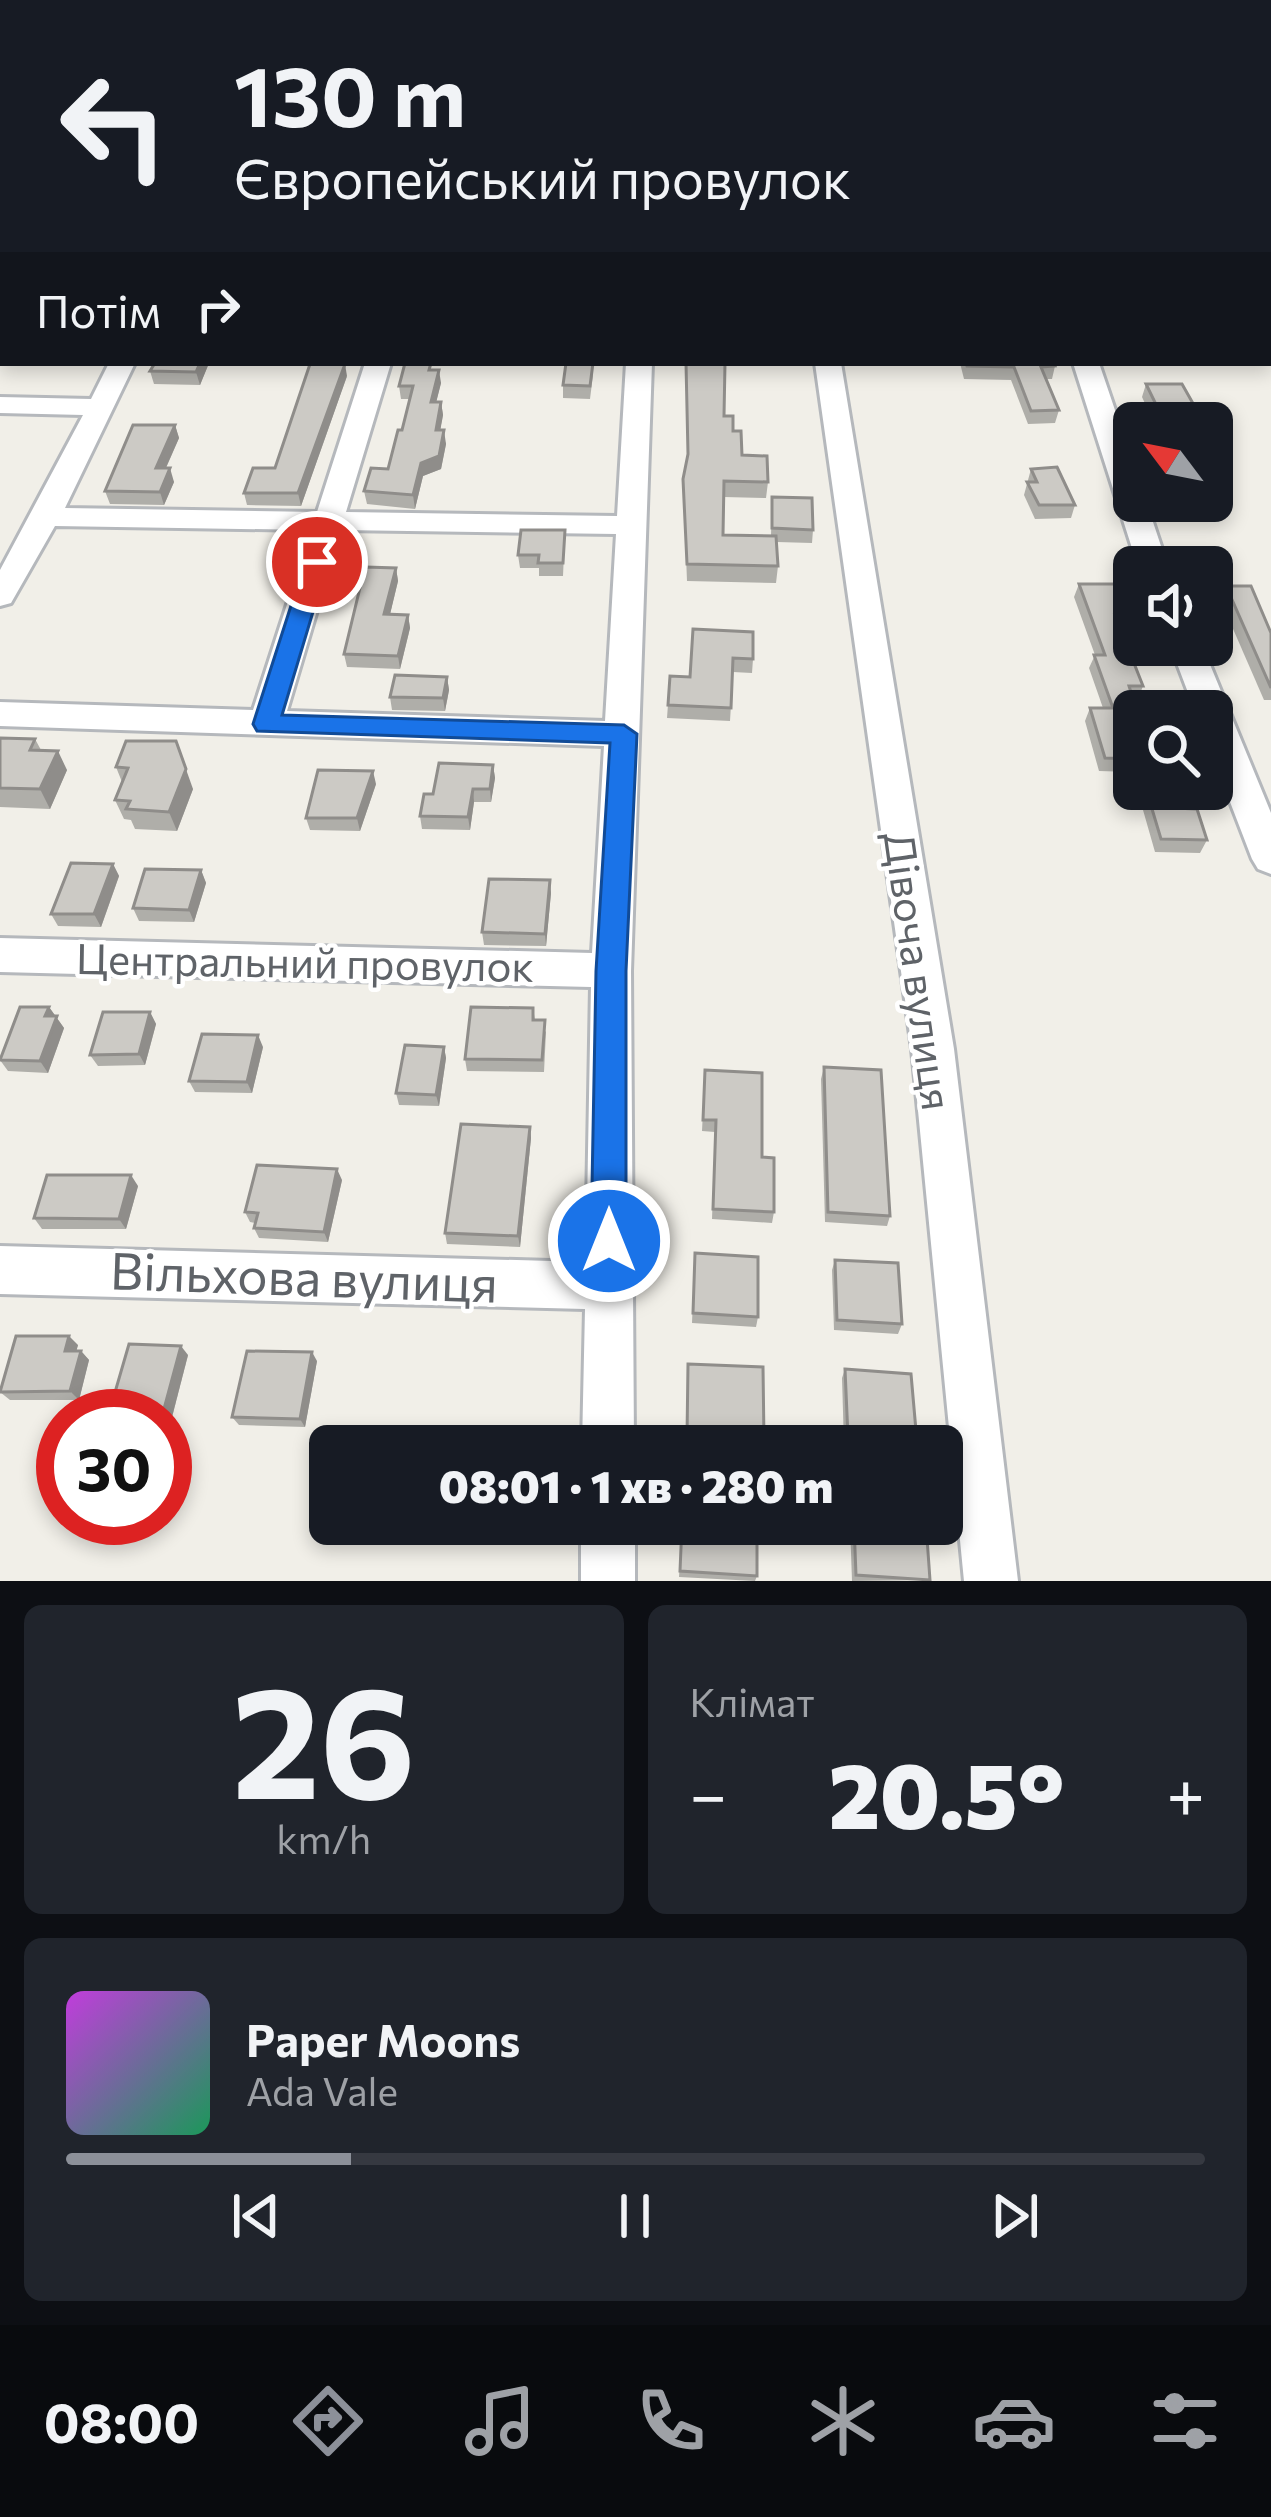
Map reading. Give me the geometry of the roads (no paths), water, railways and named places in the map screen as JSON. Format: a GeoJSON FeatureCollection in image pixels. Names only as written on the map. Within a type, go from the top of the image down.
{"type":"FeatureCollection","features":[{"type":"Feature","properties":{"kind":"street"},"geometry":{"type":"LineString","coordinates":[[0,596],[120,366]]}},
{"type":"Feature","properties":{"kind":"street"},"geometry":{"type":"LineString","coordinates":[[266,724],[377,366]]}},
{"type":"Feature","properties":{"kind":"street"},"geometry":{"type":"LineString","coordinates":[[608,1425],[611,971],[639,366]]}},
{"type":"Feature","properties":{"kind":"street","name":"Дівоча вулиця"},"geometry":{"type":"LineString","coordinates":[[828,366],[933,1049],[991,1581]]}},
{"type":"Feature","properties":{"kind":"street"},"geometry":{"type":"LineString","coordinates":[[1087,366],[1146,546]]}},
{"type":"Feature","properties":{"kind":"street"},"geometry":{"type":"LineString","coordinates":[[0,405],[100,407]]}},
{"type":"Feature","properties":{"kind":"street"},"geometry":{"type":"LineString","coordinates":[[0,533],[40,526],[329,522],[628,525]]}},
{"type":"Feature","properties":{"kind":"street"},"geometry":{"type":"LineString","coordinates":[[1194,666],[1271,859]]}},
{"type":"Feature","properties":{"kind":"street"},"geometry":{"type":"LineString","coordinates":[[0,714],[624,734]]}},
{"type":"Feature","properties":{"kind":"street","name":"Центральний провулок"},"geometry":{"type":"LineString","coordinates":[[0,955],[611,971]]}},
{"type":"Feature","properties":{"kind":"street","name":"Вільхова вулиця"},"geometry":{"type":"LineString","coordinates":[[0,1270],[608,1286]]}},
{"type":"Feature","properties":{"kind":"street"},"geometry":{"type":"LineString","coordinates":[[608,1545],[608,1581]]}}]}
